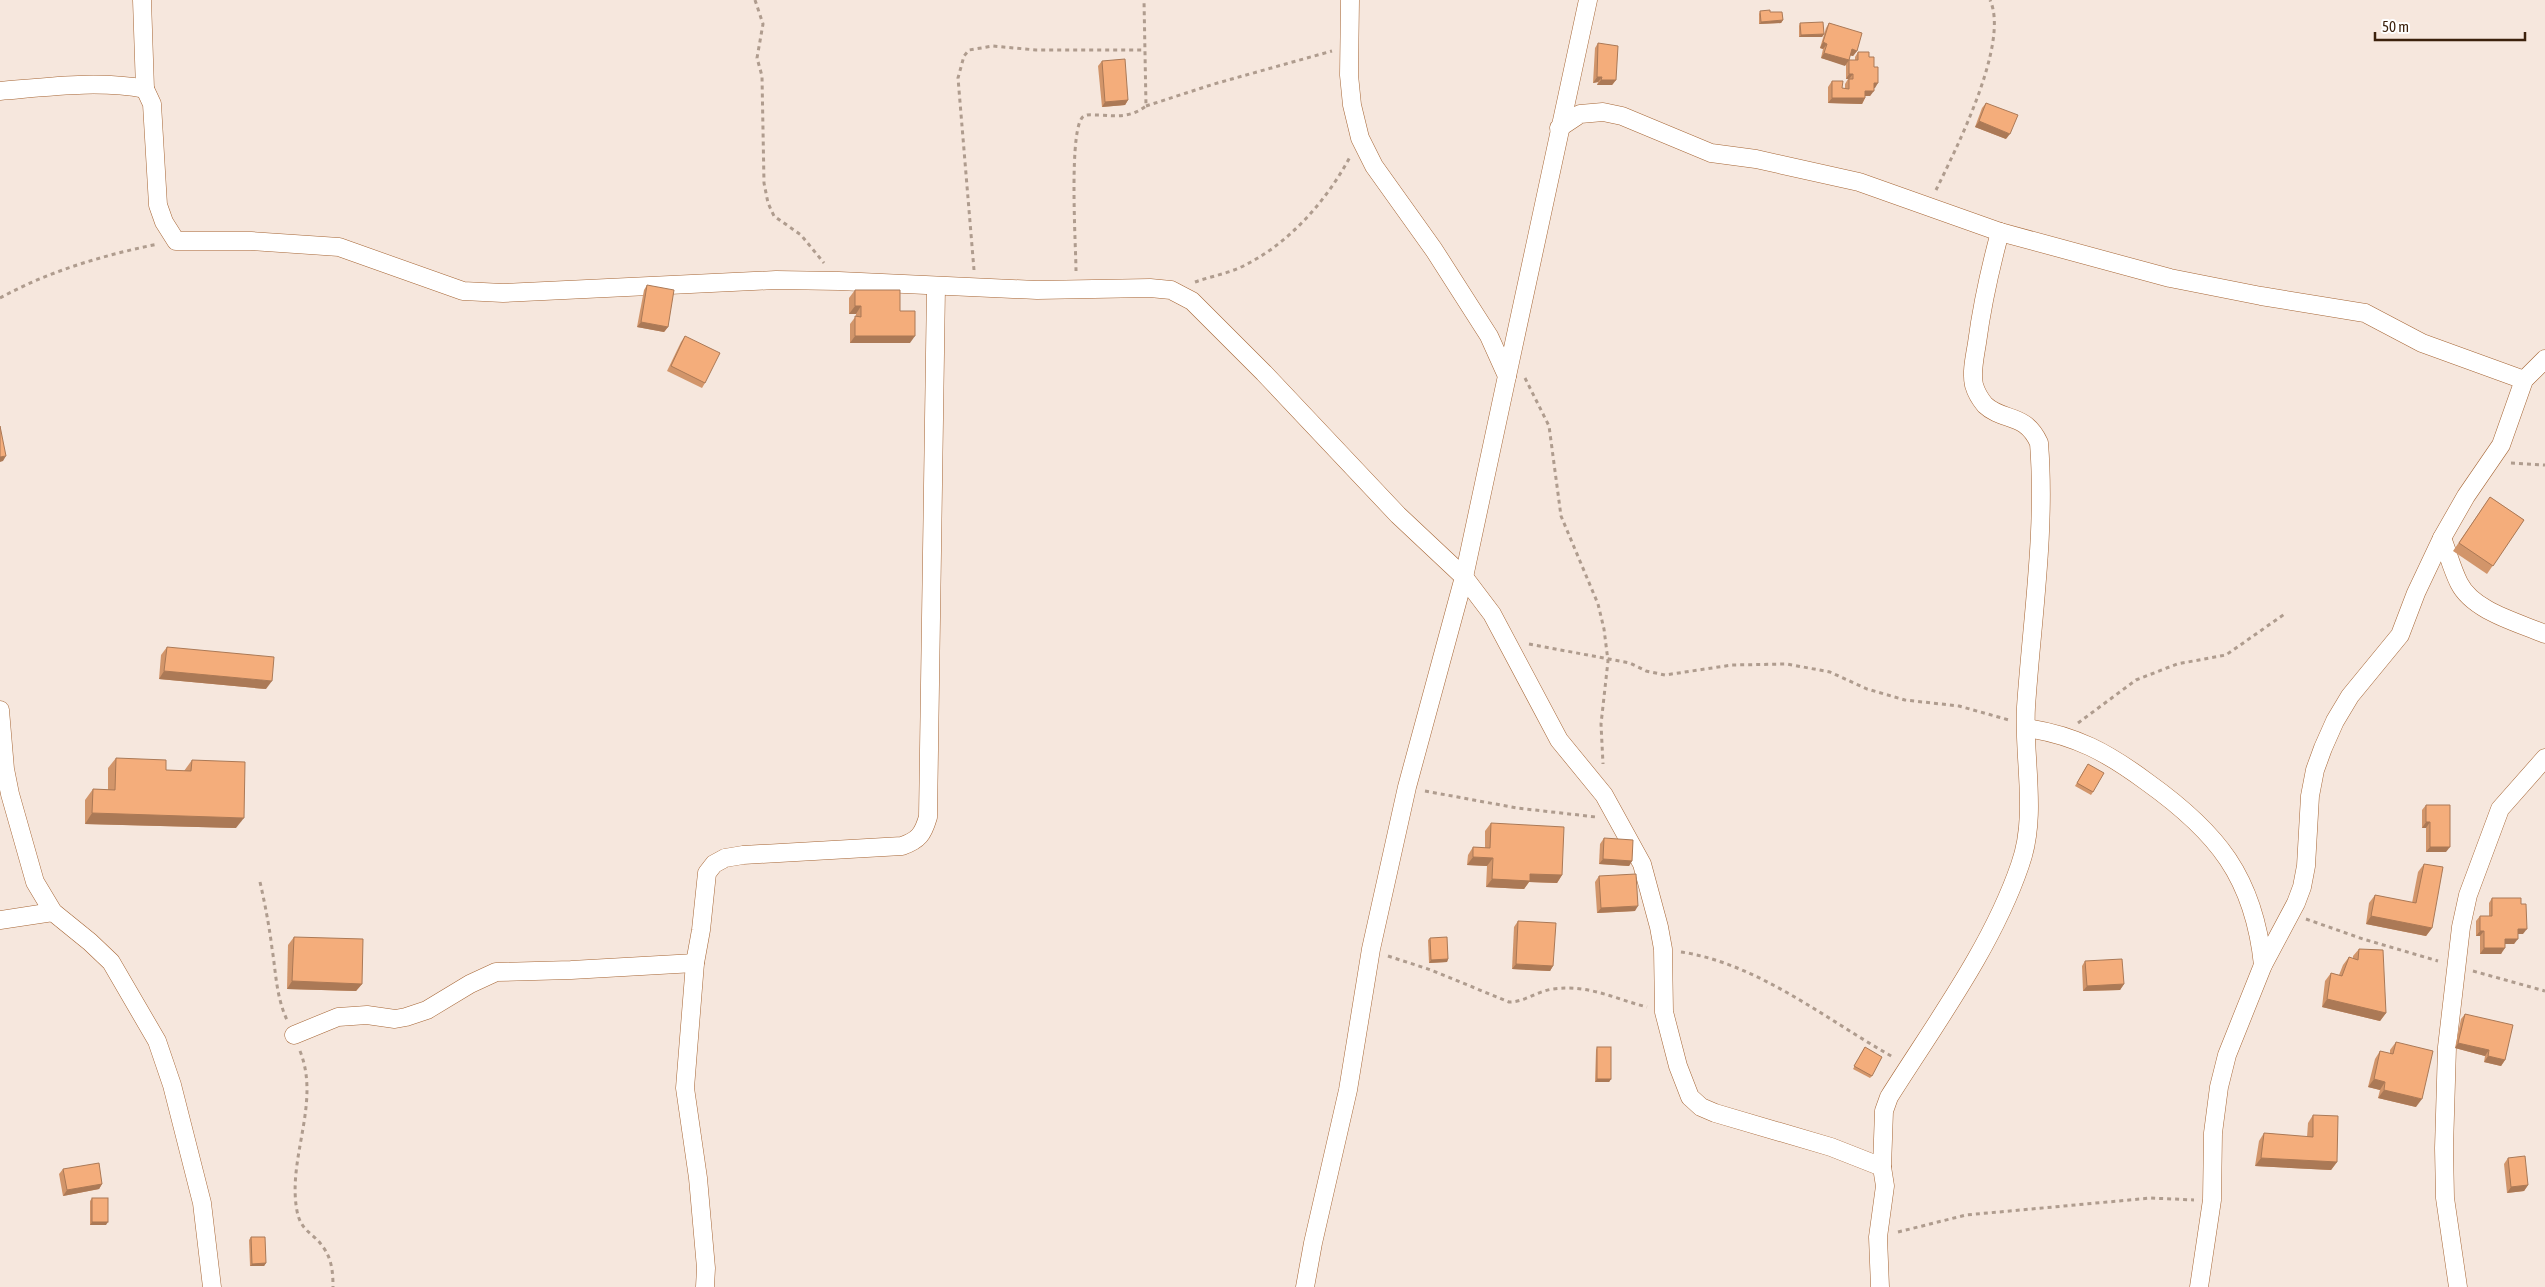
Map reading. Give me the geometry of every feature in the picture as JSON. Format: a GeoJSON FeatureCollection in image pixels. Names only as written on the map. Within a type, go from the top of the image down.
{"type":"FeatureCollection","features":[{"type":"Feature","properties":{"kind":"street"},"geometry":{"type":"LineString","coordinates":[[142,0],[145,89],[152,104],[158,206],[164,222],[176,241],[251,241],[339,247],[463,291],[503,293],[776,280],[976,288],[1076,290],[1150,288],[1171,290],[1192,301],[1202,309],[1398,515],[1464,577],[1492,614],[1559,740],[1604,795],[1620,819],[1635,848],[1649,884],[1663,949],[1664,1012],[1683,1084],[1690,1097],[1701,1107],[1760,1128],[1831,1147],[1882,1167]]}},
{"type":"Feature","properties":{"kind":"street"},"geometry":{"type":"LineString","coordinates":[[1350,0],[1349,46],[1352,106],[1360,138],[1374,166],[1434,250],[1489,336],[1507,376]]}},
{"type":"Feature","properties":{"kind":"street"},"geometry":{"type":"LineString","coordinates":[[1305,1287],[1312,1243],[1348,1090],[1371,949],[1407,787],[1464,577],[1588,0]]}},
{"type":"Feature","properties":{"kind":"street"},"geometry":{"type":"LineString","coordinates":[[0,91],[65,86],[119,86],[145,89]]}},
{"type":"Feature","properties":{"kind":"street"},"geometry":{"type":"LineString","coordinates":[[1559,128],[1566,122],[1585,113],[1603,112],[1622,116],[1710,152],[1817,172],[1859,182],[2000,232],[2170,278],[2261,296],[2365,313],[2422,343],[2524,380]]}},
{"type":"Feature","properties":{"kind":"street"},"geometry":{"type":"LineString","coordinates":[[1880,1287],[1878,1237],[1885,1186],[1882,1167],[1884,1111],[1888,1097],[1978,956],[2021,864],[2026,839],[2028,814],[2026,727],[2038,576],[2039,443],[2034,433],[2026,425],[1987,407],[1979,398],[1974,384],[1974,360],[1984,296],[2000,232]]}},
{"type":"Feature","properties":{"kind":"street"},"geometry":{"type":"LineString","coordinates":[[705,1287],[706,1268],[698,1178],[685,1088],[695,963],[701,930],[707,873],[714,864],[725,858],[744,855],[902,846],[915,842],[923,834],[928,817],[936,287]]}},
{"type":"Feature","properties":{"kind":"street"},"geometry":{"type":"LineString","coordinates":[[2199,1287],[2212,1200],[2213,1134],[2219,1087],[2227,1055],[2263,965],[2296,903],[2306,866],[2310,796],[2323,748],[2335,721],[2350,696],[2400,635],[2416,593],[2442,538],[2507,432],[2524,380],[2545,360]]}},
{"type":"Feature","properties":{"kind":"street"},"geometry":{"type":"LineString","coordinates":[[2442,538],[2459,583],[2470,598],[2491,611],[2545,634]]}},
{"type":"Feature","properties":{"kind":"street"},"geometry":{"type":"LineString","coordinates":[[0,710],[5,769],[10,794],[35,882],[53,912],[111,962],[157,1041],[172,1085],[202,1203],[212,1287]]}},
{"type":"Feature","properties":{"kind":"street"},"geometry":{"type":"LineString","coordinates":[[2026,727],[2084,742],[2127,767],[2195,818],[2228,859],[2249,902],[2257,925],[2263,965]]}},
{"type":"Feature","properties":{"kind":"street"},"geometry":{"type":"LineString","coordinates":[[2458,1287],[2445,1198],[2444,1148],[2446,1065],[2456,966],[2468,895],[2495,821],[2506,800],[2545,758]]}},
{"type":"Feature","properties":{"kind":"street"},"geometry":{"type":"LineString","coordinates":[[0,920],[53,912]]}},
{"type":"Feature","properties":{"kind":"street"},"geometry":{"type":"LineString","coordinates":[[294,1035],[338,1017],[367,1015],[395,1019],[406,1017],[427,1010],[470,984],[496,972],[695,963]]}},
{"type":"Feature","properties":{"kind":"path"},"geometry":{"type":"LineString","coordinates":[[755,0],[759,6],[764,24],[757,58],[762,76],[764,192],[774,216],[801,235],[838,281]]}},
{"type":"Feature","properties":{"kind":"path"},"geometry":{"type":"LineString","coordinates":[[1144,0],[1146,106]]}},
{"type":"Feature","properties":{"kind":"path"},"geometry":{"type":"LineString","coordinates":[[1928,207],[1963,132],[1988,60],[1996,23],[1990,0]]}},
{"type":"Feature","properties":{"kind":"path"},"geometry":{"type":"LineString","coordinates":[[976,288],[958,78],[964,56],[969,50],[993,46],[1036,50],[1145,50]]}},
{"type":"Feature","properties":{"kind":"path"},"geometry":{"type":"LineString","coordinates":[[1076,290],[1074,158],[1076,126],[1079,120],[1087,115],[1124,117],[1135,114],[1146,106],[1214,84],[1349,46]]}},
{"type":"Feature","properties":{"kind":"path"},"geometry":{"type":"LineString","coordinates":[[1171,290],[1238,268],[1266,254],[1290,235],[1322,200],[1341,174],[1360,138]]}},
{"type":"Feature","properties":{"kind":"path"},"geometry":{"type":"LineString","coordinates":[[0,298],[38,278],[138,248],[176,241]]}},
{"type":"Feature","properties":{"kind":"path"},"geometry":{"type":"LineString","coordinates":[[1512,352],[1548,426],[1561,516],[1598,604],[1608,661],[1600,724],[1604,795]]}},
{"type":"Feature","properties":{"kind":"path"},"geometry":{"type":"LineString","coordinates":[[2490,462],[2545,465]]}},
{"type":"Feature","properties":{"kind":"path"},"geometry":{"type":"LineString","coordinates":[[2059,736],[2136,680],[2177,664],[2226,655],[2286,613]]}},
{"type":"Feature","properties":{"kind":"path"},"geometry":{"type":"LineString","coordinates":[[1524,640],[1532,645],[1591,655],[1608,661],[1630,663],[1646,671],[1665,675],[1732,665],[1788,664],[1830,672],[1867,689],[1905,700],[1959,706],[2026,727]]}},
{"type":"Feature","properties":{"kind":"path"},"geometry":{"type":"LineString","coordinates":[[1407,787],[1517,808],[1620,819]]}},
{"type":"Feature","properties":{"kind":"path"},"geometry":{"type":"LineString","coordinates":[[260,882],[269,923],[274,973],[281,1006],[304,1060],[306,1091],[305,1124],[297,1166],[297,1210],[306,1232],[323,1245],[333,1271],[333,1287]]}},
{"type":"Feature","properties":{"kind":"path"},"geometry":{"type":"LineString","coordinates":[[2290,914],[2363,939],[2545,991]]}},
{"type":"Feature","properties":{"kind":"path"},"geometry":{"type":"LineString","coordinates":[[1371,949],[1431,970],[1509,1002],[1518,1002],[1551,989],[1565,988],[1607,993],[1635,1004],[1664,1012]]}},
{"type":"Feature","properties":{"kind":"path"},"geometry":{"type":"LineString","coordinates":[[1663,949],[1713,957],[1750,973],[1908,1065]]}},
{"type":"Feature","properties":{"kind":"path"},"geometry":{"type":"LineString","coordinates":[[1878,1237],[1966,1215],[2151,1198],[2212,1200]]}},
{"type":"Feature","properties":{"kind":"building"},"geometry":{"type":"Polygon","coordinates":[[[1770,10],[1770,12],[1782,12],[1783,20],[1761,22],[1760,11],[1770,10]]]}},
{"type":"Feature","properties":{"kind":"building"},"geometry":{"type":"Polygon","coordinates":[[[1823,22],[1824,34],[1801,35],[1800,23],[1823,22]]]}},
{"type":"Feature","properties":{"kind":"building"},"geometry":{"type":"Polygon","coordinates":[[[1829,23],[1862,33],[1857,51],[1852,49],[1849,60],[1824,53],[1827,44],[1823,42],[1829,23]]]}},
{"type":"Feature","properties":{"kind":"building"},"geometry":{"type":"Polygon","coordinates":[[[1598,43],[1618,46],[1616,80],[1601,80],[1602,77],[1597,77],[1598,43]]]}},
{"type":"Feature","properties":{"kind":"building"},"geometry":{"type":"Polygon","coordinates":[[[1858,52],[1869,52],[1869,57],[1874,57],[1874,67],[1878,67],[1878,83],[1874,83],[1874,91],[1865,91],[1865,98],[1832,98],[1832,81],[1843,81],[1842,88],[1849,89],[1849,79],[1853,79],[1853,74],[1849,74],[1849,60],[1858,60],[1858,52]]]}},
{"type":"Feature","properties":{"kind":"building"},"geometry":{"type":"Polygon","coordinates":[[[1125,59],[1128,100],[1105,102],[1102,61],[1125,59]]]}},
{"type":"Feature","properties":{"kind":"building"},"geometry":{"type":"Polygon","coordinates":[[[1986,103],[2018,115],[2010,134],[1979,121],[1986,103]]]}},
{"type":"Feature","properties":{"kind":"building"},"geometry":{"type":"Polygon","coordinates":[[[647,285],[674,290],[668,327],[641,322],[647,285]]]}},
{"type":"Feature","properties":{"kind":"building"},"geometry":{"type":"Polygon","coordinates":[[[855,290],[900,290],[900,311],[915,311],[915,336],[855,336],[855,316],[861,317],[861,306],[855,306],[855,290]]]}},
{"type":"Feature","properties":{"kind":"building"},"geometry":{"type":"Polygon","coordinates":[[[685,336],[720,353],[705,383],[671,366],[685,336]]]}},
{"type":"Feature","properties":{"kind":"building"},"geometry":{"type":"Polygon","coordinates":[[[0,426],[6,456],[0,457],[0,426]]]}},
{"type":"Feature","properties":{"kind":"building"},"geometry":{"type":"Polygon","coordinates":[[[2490,497],[2524,520],[2493,566],[2459,543],[2490,497]]]}},
{"type":"Feature","properties":{"kind":"building"},"geometry":{"type":"Polygon","coordinates":[[[167,647],[274,657],[272,681],[164,671],[167,647]]]}},
{"type":"Feature","properties":{"kind":"building"},"geometry":{"type":"Polygon","coordinates":[[[116,758],[166,760],[166,770],[191,771],[192,760],[245,762],[244,818],[92,813],[93,789],[115,790],[116,758]]]}},
{"type":"Feature","properties":{"kind":"building"},"geometry":{"type":"Polygon","coordinates":[[[2088,764],[2104,773],[2093,792],[2077,783],[2088,764]]]}},
{"type":"Feature","properties":{"kind":"building"},"geometry":{"type":"Polygon","coordinates":[[[2426,805],[2450,805],[2450,847],[2430,847],[2430,822],[2426,822],[2426,805]]]}},
{"type":"Feature","properties":{"kind":"building"},"geometry":{"type":"Polygon","coordinates":[[[1491,823],[1564,827],[1562,875],[1530,874],[1530,881],[1492,879],[1493,858],[1473,857],[1473,847],[1490,848],[1491,823]]]}},
{"type":"Feature","properties":{"kind":"building"},"geometry":{"type":"Polygon","coordinates":[[[1604,838],[1633,840],[1632,861],[1603,859],[1604,838]]]}},
{"type":"Feature","properties":{"kind":"building"},"geometry":{"type":"Polygon","coordinates":[[[2424,864],[2443,867],[2432,928],[2371,916],[2375,895],[2416,903],[2424,864]]]}},
{"type":"Feature","properties":{"kind":"building"},"geometry":{"type":"Polygon","coordinates":[[[1636,874],[1638,906],[1601,908],[1599,876],[1636,874]]]}},
{"type":"Feature","properties":{"kind":"building"},"geometry":{"type":"Polygon","coordinates":[[[2492,898],[2521,898],[2521,904],[2526,904],[2527,929],[2518,929],[2518,939],[2505,939],[2505,948],[2484,948],[2484,931],[2480,931],[2480,916],[2492,916],[2492,898]]]}},
{"type":"Feature","properties":{"kind":"building"},"geometry":{"type":"Polygon","coordinates":[[[1518,921],[1556,923],[1553,966],[1516,964],[1518,921]]]}},
{"type":"Feature","properties":{"kind":"building"},"geometry":{"type":"Polygon","coordinates":[[[294,937],[363,939],[362,984],[292,981],[294,937]]]}},
{"type":"Feature","properties":{"kind":"building"},"geometry":{"type":"Polygon","coordinates":[[[1447,937],[1448,959],[1431,960],[1430,938],[1447,937]]]}},
{"type":"Feature","properties":{"kind":"building"},"geometry":{"type":"Polygon","coordinates":[[[2359,949],[2383,950],[2386,1013],[2327,999],[2331,973],[2342,976],[2349,957],[2358,960],[2359,949]]]}},
{"type":"Feature","properties":{"kind":"building"},"geometry":{"type":"Polygon","coordinates":[[[2122,959],[2124,984],[2087,986],[2085,961],[2122,959]]]}},
{"type":"Feature","properties":{"kind":"building"},"geometry":{"type":"Polygon","coordinates":[[[2465,1014],[2513,1025],[2505,1060],[2488,1056],[2489,1050],[2458,1043],[2465,1014]]]}},
{"type":"Feature","properties":{"kind":"building"},"geometry":{"type":"Polygon","coordinates":[[[2396,1042],[2433,1051],[2422,1099],[2384,1090],[2385,1082],[2374,1079],[2380,1051],[2393,1054],[2396,1042]]]}},
{"type":"Feature","properties":{"kind":"building"},"geometry":{"type":"Polygon","coordinates":[[[1597,1047],[1611,1047],[1611,1079],[1597,1079],[1597,1047]]]}},
{"type":"Feature","properties":{"kind":"building"},"geometry":{"type":"Polygon","coordinates":[[[1865,1047],[1882,1057],[1872,1076],[1854,1066],[1865,1047]]]}},
{"type":"Feature","properties":{"kind":"building"},"geometry":{"type":"Polygon","coordinates":[[[2313,1115],[2338,1116],[2337,1162],[2261,1158],[2264,1133],[2313,1137],[2313,1115]]]}},
{"type":"Feature","properties":{"kind":"building"},"geometry":{"type":"Polygon","coordinates":[[[2525,1156],[2528,1185],[2511,1187],[2508,1158],[2525,1156]]]}},
{"type":"Feature","properties":{"kind":"building"},"geometry":{"type":"Polygon","coordinates":[[[99,1163],[102,1184],[67,1190],[63,1169],[99,1163]]]}},
{"type":"Feature","properties":{"kind":"building"},"geometry":{"type":"Polygon","coordinates":[[[92,1198],[108,1198],[108,1222],[92,1222],[92,1198]]]}},
{"type":"Feature","properties":{"kind":"building"},"geometry":{"type":"Polygon","coordinates":[[[251,1237],[265,1237],[266,1263],[252,1264],[251,1237]]]}}]}
